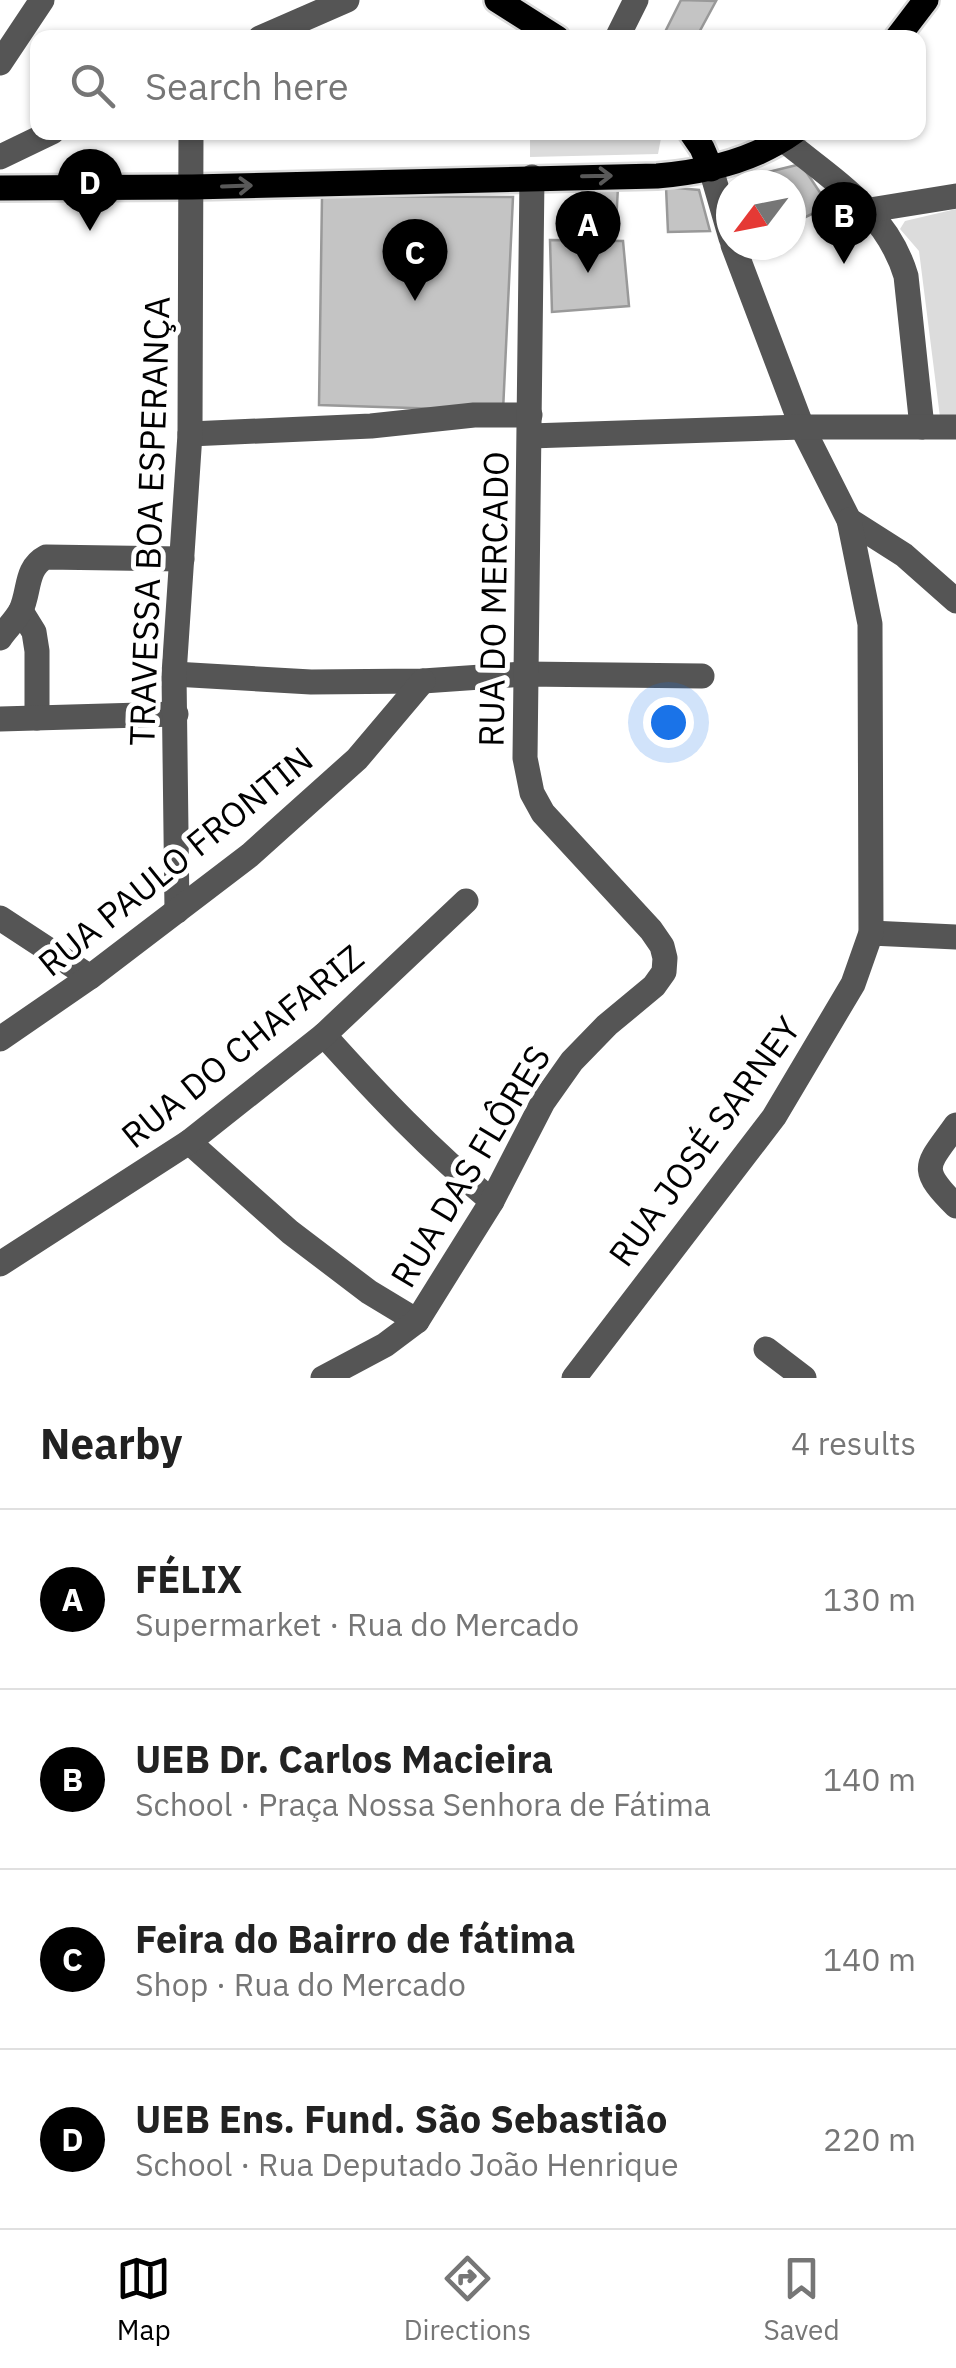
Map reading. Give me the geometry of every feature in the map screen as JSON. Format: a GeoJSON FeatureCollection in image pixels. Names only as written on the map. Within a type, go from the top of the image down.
{"type":"FeatureCollection","features":[{"type":"Feature","properties":{"kind":"main road"},"geometry":{"type":"LineString","coordinates":[[498,0],[545,30]]}},
{"type":"Feature","properties":{"kind":"main road"},"geometry":{"type":"LineString","coordinates":[[903,30],[926,0]]}},
{"type":"Feature","properties":{"kind":"main road"},"geometry":{"type":"LineString","coordinates":[[696,140],[712,168]]}},
{"type":"Feature","properties":{"kind":"main road"},"geometry":{"type":"LineString","coordinates":[[0,188],[657,176],[742,160],[781,140]]}},
{"type":"Feature","properties":{"kind":"street"},"geometry":{"type":"LineString","coordinates":[[0,62],[42,0]]}},
{"type":"Feature","properties":{"kind":"street"},"geometry":{"type":"LineString","coordinates":[[279,30],[348,0]]}},
{"type":"Feature","properties":{"kind":"street"},"geometry":{"type":"LineString","coordinates":[[621,30],[636,0]]}},
{"type":"Feature","properties":{"kind":"street"},"geometry":{"type":"LineString","coordinates":[[0,157],[35,140]]}},
{"type":"Feature","properties":{"kind":"street","name":"TRAVESSA BOA ESPERANÇA"},"geometry":{"type":"LineString","coordinates":[[177,911],[174,674],[190,434],[191,140]]}},
{"type":"Feature","properties":{"kind":"street"},"geometry":{"type":"LineString","coordinates":[[793,140],[870,210],[901,257],[922,427]]}},
{"type":"Feature","properties":{"kind":"street"},"geometry":{"type":"LineString","coordinates":[[712,168],[716,183]]}},
{"type":"Feature","properties":{"kind":"street","name":"RUA DO MERCADO"},"geometry":{"type":"LineString","coordinates":[[532,177],[525,758],[532,793],[542,813],[652,930],[662,946],[664,972]]}},
{"type":"Feature","properties":{"kind":"street"},"geometry":{"type":"LineString","coordinates":[[870,210],[956,196]]}},
{"type":"Feature","properties":{"kind":"street","name":"RUA JOSÉ SARNEY"},"geometry":{"type":"LineString","coordinates":[[574,1378],[774,1117],[853,984],[871,933],[870,624],[848,520],[802,427],[739,260]]}},
{"type":"Feature","properties":{"kind":"street"},"geometry":{"type":"LineString","coordinates":[[190,434],[371,426],[474,415],[530,425],[956,427]]}},
{"type":"Feature","properties":{"kind":"street"},"geometry":{"type":"LineString","coordinates":[[848,520],[904,556],[956,600]]}},
{"type":"Feature","properties":{"kind":"street"},"geometry":{"type":"LineString","coordinates":[[0,638],[20,612],[32,570],[46,557],[182,559]]}},
{"type":"Feature","properties":{"kind":"street"},"geometry":{"type":"LineString","coordinates":[[20,612],[34,632],[38,651],[36,718]]}},
{"type":"Feature","properties":{"kind":"street"},"geometry":{"type":"LineString","coordinates":[[174,674],[311,682],[423,681],[524,674],[702,676]]}},
{"type":"Feature","properties":{"kind":"street","name":"RUA PAULO FRONTIN"},"geometry":{"type":"LineString","coordinates":[[0,1040],[250,855],[357,759],[423,681]]}},
{"type":"Feature","properties":{"kind":"street"},"geometry":{"type":"LineString","coordinates":[[0,719],[176,714]]}},
{"type":"Feature","properties":{"kind":"street","name":"RUA DO CHAFARIZ"},"geometry":{"type":"LineString","coordinates":[[0,1264],[189,1142],[324,1035],[466,901]]}},
{"type":"Feature","properties":{"kind":"street"},"geometry":{"type":"LineString","coordinates":[[0,918],[90,977]]}},
{"type":"Feature","properties":{"kind":"street"},"geometry":{"type":"LineString","coordinates":[[871,933],[956,937]]}},
{"type":"Feature","properties":{"kind":"street","name":"RUA DAS FLÔRES"},"geometry":{"type":"LineString","coordinates":[[322,1378],[385,1345],[417,1321],[492,1200],[543,1102],[572,1061],[654,986],[664,972]]}},
{"type":"Feature","properties":{"kind":"street"},"geometry":{"type":"LineString","coordinates":[[324,1035],[402,1120],[492,1200]]}},
{"type":"Feature","properties":{"kind":"street"},"geometry":{"type":"LineString","coordinates":[[956,1125],[929,1168],[930,1178],[956,1206]]}},
{"type":"Feature","properties":{"kind":"street"},"geometry":{"type":"LineString","coordinates":[[189,1142],[290,1232],[369,1292],[417,1321]]}},
{"type":"Feature","properties":{"kind":"street"},"geometry":{"type":"LineString","coordinates":[[766,1349],[804,1378]]}},
{"type":"Feature","properties":{"kind":"shaded area"},"geometry":{"type":"Polygon","coordinates":[[[530,140],[661,140],[658,154],[530,157],[530,140]]]}},
{"type":"Feature","properties":{"kind":"shaded area"},"geometry":{"type":"Polygon","coordinates":[[[956,209],[956,416],[940,417],[919,251],[900,229],[905,221],[956,209]]]}},
{"type":"Feature","properties":{"kind":"building"},"geometry":{"type":"Polygon","coordinates":[[[681,0],[716,1],[700,30],[666,30],[681,0]]]}},
{"type":"Feature","properties":{"kind":"building"},"geometry":{"type":"Polygon","coordinates":[[[801,164],[805,170],[776,170],[801,164]]]}},
{"type":"Feature","properties":{"kind":"building"},"geometry":{"type":"Polygon","coordinates":[[[806,172],[829,206],[806,217],[806,172]]]}},
{"type":"Feature","properties":{"kind":"building"},"geometry":{"type":"Polygon","coordinates":[[[578,186],[618,187],[616,224],[576,227],[578,186]]]}},
{"type":"Feature","properties":{"kind":"building"},"geometry":{"type":"Polygon","coordinates":[[[666,187],[699,190],[710,231],[668,232],[666,187]]]}},
{"type":"Feature","properties":{"kind":"building"},"geometry":{"type":"Polygon","coordinates":[[[322,196],[513,197],[503,411],[319,405],[322,196]]]}},
{"type":"Feature","properties":{"kind":"building"},"geometry":{"type":"Polygon","coordinates":[[[550,240],[623,241],[629,306],[552,312],[550,240]]]}},
{"type":"Feature","properties":{"kind":"place","name":"UEB Ens. Fund. São Sebastião"},"geometry":{"type":"Point","coordinates":[90,231]}},
{"type":"Feature","properties":{"kind":"place","name":"UEB Dr. Carlos Macieira"},"geometry":{"type":"Point","coordinates":[844,264]}},
{"type":"Feature","properties":{"kind":"place","name":"FÉLIX"},"geometry":{"type":"Point","coordinates":[588,273]}},
{"type":"Feature","properties":{"kind":"place","name":"Feira do Bairro de fátima"},"geometry":{"type":"Point","coordinates":[415,301]}}]}
